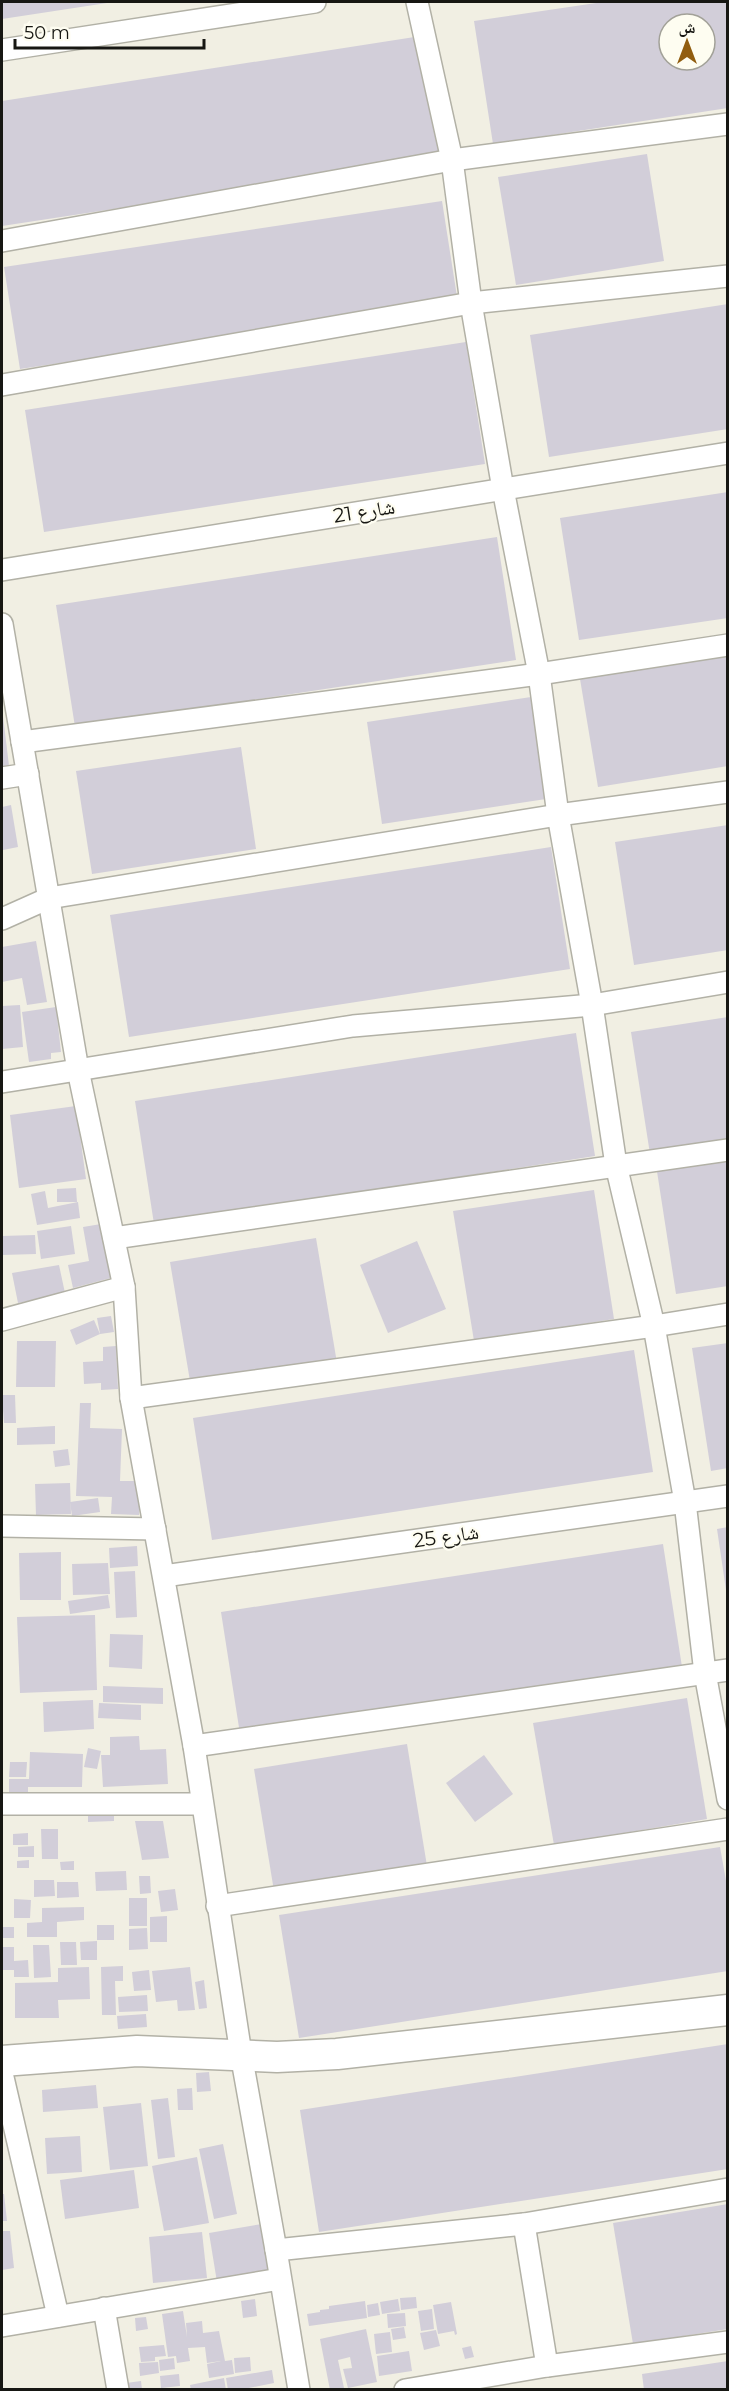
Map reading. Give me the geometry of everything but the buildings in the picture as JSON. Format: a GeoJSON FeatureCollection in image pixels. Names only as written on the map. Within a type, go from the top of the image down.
{"type":"FeatureCollection","features":[{"type":"Feature","properties":{"kind":"street"},"geometry":{"type":"LineString","coordinates":[[2,50],[315,2]]}},
{"type":"Feature","properties":{"kind":"street"},"geometry":{"type":"LineString","coordinates":[[417,2],[452,160],[471,303],[503,489],[539,674],[558,815],[592,1005],[616,1166],[654,1326],[684,1502],[705,1673],[728,1799]]}},
{"type":"Feature","properties":{"kind":"street"},"geometry":{"type":"LineString","coordinates":[[2,241],[452,160],[728,124]]}},
{"type":"Feature","properties":{"kind":"street"},"geometry":{"type":"LineString","coordinates":[[2,385],[471,303],[728,276]]}},
{"type":"Feature","properties":{"kind":"street","name":"شارع 21"},"geometry":{"type":"LineString","coordinates":[[2,570],[728,453]]}},
{"type":"Feature","properties":{"kind":"street"},"geometry":{"type":"LineString","coordinates":[[2,624],[78,1070],[124,1287],[131,1398],[194,1746],[241,2054],[299,2390]]}},
{"type":"Feature","properties":{"kind":"street"},"geometry":{"type":"LineString","coordinates":[[22,742],[539,674],[728,645]]}},
{"type":"Feature","properties":{"kind":"street"},"geometry":{"type":"LineString","coordinates":[[2,778],[27,774]]}},
{"type":"Feature","properties":{"kind":"street"},"geometry":{"type":"LineString","coordinates":[[2,919],[49,898],[558,815],[728,792]]}},
{"type":"Feature","properties":{"kind":"street"},"geometry":{"type":"LineString","coordinates":[[2,1082],[353,1026],[592,1005],[728,982]]}},
{"type":"Feature","properties":{"kind":"street"},"geometry":{"type":"LineString","coordinates":[[114,1238],[728,1150]]}},
{"type":"Feature","properties":{"kind":"street"},"geometry":{"type":"LineString","coordinates":[[2,1320],[124,1287]]}},
{"type":"Feature","properties":{"kind":"street"},"geometry":{"type":"LineString","coordinates":[[131,1398],[728,1314]]}},
{"type":"Feature","properties":{"kind":"street","name":"شارع 25"},"geometry":{"type":"LineString","coordinates":[[164,1576],[728,1496]]}},
{"type":"Feature","properties":{"kind":"street"},"geometry":{"type":"LineString","coordinates":[[2,1526],[155,1529]]}},
{"type":"Feature","properties":{"kind":"street"},"geometry":{"type":"LineString","coordinates":[[194,1746],[728,1670]]}},
{"type":"Feature","properties":{"kind":"street"},"geometry":{"type":"LineString","coordinates":[[2,1804],[202,1804]]}},
{"type":"Feature","properties":{"kind":"street"},"geometry":{"type":"LineString","coordinates":[[217,1906],[728,1829]]}},
{"type":"Feature","properties":{"kind":"street"},"geometry":{"type":"LineString","coordinates":[[2,2061],[137,2051],[277,2057],[337,2054],[728,2010]]}},
{"type":"Feature","properties":{"kind":"street"},"geometry":{"type":"LineString","coordinates":[[2,2073],[58,2316]]}},
{"type":"Feature","properties":{"kind":"street"},"geometry":{"type":"LineString","coordinates":[[276,2250],[524,2224],[728,2189]]}},
{"type":"Feature","properties":{"kind":"street"},"geometry":{"type":"LineString","coordinates":[[524,2224],[547,2366]]}},
{"type":"Feature","properties":{"kind":"street"},"geometry":{"type":"LineString","coordinates":[[2,2326],[280,2279]]}},
{"type":"Feature","properties":{"kind":"street"},"geometry":{"type":"LineString","coordinates":[[104,2308],[118,2390]]}},
{"type":"Feature","properties":{"kind":"street"},"geometry":{"type":"LineString","coordinates":[[405,2390],[547,2366],[728,2342]]}}]}
